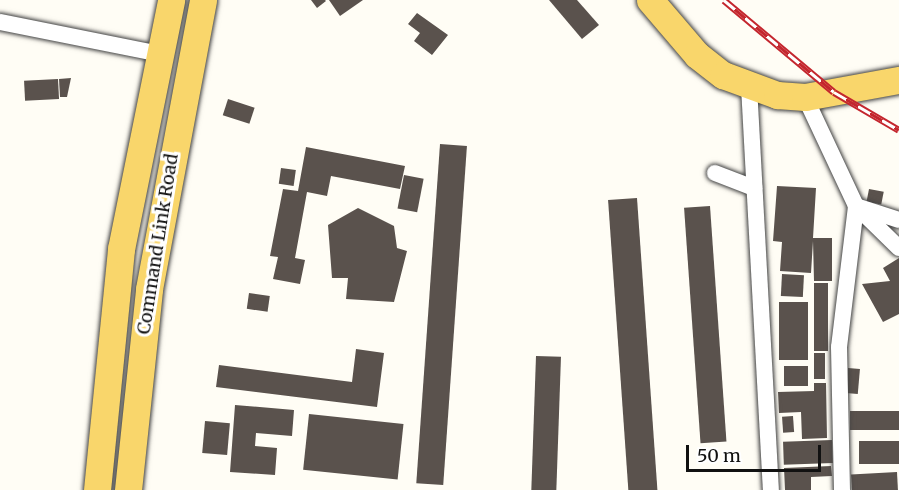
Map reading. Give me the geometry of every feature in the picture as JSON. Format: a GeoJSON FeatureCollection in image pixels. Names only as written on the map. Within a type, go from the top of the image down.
{"type":"FeatureCollection","features":[{"type":"Feature","properties":{"kind":"main road","name":"Command Link Road"},"geometry":{"type":"LineString","coordinates":[[97,490],[122,249],[171,0]]}},
{"type":"Feature","properties":{"kind":"main road","name":"Command Link Road"},"geometry":{"type":"LineString","coordinates":[[128,490],[149,289],[203,0]]}},
{"type":"Feature","properties":{"kind":"main road"},"geometry":{"type":"LineString","coordinates":[[650,0],[698,55],[748,86],[806,97],[899,80]]}},
{"type":"Feature","properties":{"kind":"street"},"geometry":{"type":"LineString","coordinates":[[0,22],[160,54]]}},
{"type":"Feature","properties":{"kind":"street"},"geometry":{"type":"LineString","coordinates":[[748,86],[771,490]]}},
{"type":"Feature","properties":{"kind":"street"},"geometry":{"type":"LineString","coordinates":[[806,97],[856,206],[899,248]]}},
{"type":"Feature","properties":{"kind":"street"},"geometry":{"type":"LineString","coordinates":[[715,173],[754,188]]}},
{"type":"Feature","properties":{"kind":"street"},"geometry":{"type":"LineString","coordinates":[[856,206],[899,220]]}},
{"type":"Feature","properties":{"kind":"street"},"geometry":{"type":"LineString","coordinates":[[842,490],[839,347],[856,206]]}},
{"type":"Feature","properties":{"kind":"building"},"geometry":{"type":"Polygon","coordinates":[[[311,0],[325,0],[326,1],[317,8],[311,0]]]}},
{"type":"Feature","properties":{"kind":"building"},"geometry":{"type":"Polygon","coordinates":[[[329,0],[363,0],[340,16],[329,0]]]}},
{"type":"Feature","properties":{"kind":"building"},"geometry":{"type":"Polygon","coordinates":[[[549,0],[577,0],[599,25],[582,39],[549,0]]]}},
{"type":"Feature","properties":{"kind":"building"},"geometry":{"type":"Polygon","coordinates":[[[417,13],[448,35],[432,55],[414,41],[420,33],[408,24],[417,13]]]}},
{"type":"Feature","properties":{"kind":"building"},"geometry":{"type":"Polygon","coordinates":[[[71,78],[67,97],[60,97],[59,79],[71,78]]]}},
{"type":"Feature","properties":{"kind":"building"},"geometry":{"type":"Polygon","coordinates":[[[58,79],[59,99],[25,101],[24,81],[58,79]]]}},
{"type":"Feature","properties":{"kind":"building"},"geometry":{"type":"Polygon","coordinates":[[[228,99],[255,108],[249,124],[223,115],[228,99]]]}},
{"type":"Feature","properties":{"kind":"building"},"geometry":{"type":"Polygon","coordinates":[[[440,144],[467,146],[443,485],[416,483],[440,144]]]}},
{"type":"Feature","properties":{"kind":"building"},"geometry":{"type":"Polygon","coordinates":[[[306,147],[405,166],[400,189],[331,176],[327,196],[307,192],[295,258],[305,260],[300,284],[273,279],[278,257],[270,256],[283,189],[298,191],[306,147]]]}},
{"type":"Feature","properties":{"kind":"building"},"geometry":{"type":"Polygon","coordinates":[[[281,168],[296,170],[294,186],[279,184],[281,168]]]}},
{"type":"Feature","properties":{"kind":"building"},"geometry":{"type":"Polygon","coordinates":[[[404,175],[424,179],[417,212],[398,208],[404,175]]]}},
{"type":"Feature","properties":{"kind":"building"},"geometry":{"type":"Polygon","coordinates":[[[777,186],[816,188],[813,238],[832,238],[832,281],[814,281],[813,241],[811,273],[780,271],[782,242],[773,241],[777,186]]]}},
{"type":"Feature","properties":{"kind":"building"},"geometry":{"type":"Polygon","coordinates":[[[869,189],[884,192],[881,205],[867,202],[869,189]]]}},
{"type":"Feature","properties":{"kind":"building"},"geometry":{"type":"Polygon","coordinates":[[[637,198],[657,490],[628,490],[608,200],[637,198]]]}},
{"type":"Feature","properties":{"kind":"building"},"geometry":{"type":"Polygon","coordinates":[[[710,206],[726,441],[701,443],[684,208],[710,206]]]}},
{"type":"Feature","properties":{"kind":"building"},"geometry":{"type":"Polygon","coordinates":[[[358,208],[394,226],[397,248],[407,251],[394,302],[346,299],[348,278],[332,278],[328,225],[358,208]]]}},
{"type":"Feature","properties":{"kind":"building"},"geometry":{"type":"Polygon","coordinates":[[[899,258],[899,314],[883,322],[862,284],[890,281],[883,268],[899,258]]]}},
{"type":"Feature","properties":{"kind":"building"},"geometry":{"type":"Polygon","coordinates":[[[782,274],[804,275],[803,297],[781,296],[782,274]]]}},
{"type":"Feature","properties":{"kind":"building"},"geometry":{"type":"Polygon","coordinates":[[[814,283],[828,283],[828,351],[814,351],[814,283]]]}},
{"type":"Feature","properties":{"kind":"building"},"geometry":{"type":"Polygon","coordinates":[[[249,293],[270,296],[268,312],[247,309],[249,293]]]}},
{"type":"Feature","properties":{"kind":"building"},"geometry":{"type":"Polygon","coordinates":[[[779,302],[808,302],[808,360],[779,360],[779,302]]]}},
{"type":"Feature","properties":{"kind":"building"},"geometry":{"type":"Polygon","coordinates":[[[356,349],[384,353],[377,407],[216,387],[219,365],[352,382],[356,349]]]}},
{"type":"Feature","properties":{"kind":"building"},"geometry":{"type":"Polygon","coordinates":[[[814,353],[825,353],[825,379],[814,379],[814,353]]]}},
{"type":"Feature","properties":{"kind":"building"},"geometry":{"type":"Polygon","coordinates":[[[536,356],[561,357],[556,490],[531,490],[536,356]]]}},
{"type":"Feature","properties":{"kind":"building"},"geometry":{"type":"Polygon","coordinates":[[[784,366],[808,366],[808,386],[784,386],[784,366]]]}},
{"type":"Feature","properties":{"kind":"building"},"geometry":{"type":"Polygon","coordinates":[[[848,368],[860,369],[858,394],[846,393],[848,368]]]}},
{"type":"Feature","properties":{"kind":"building"},"geometry":{"type":"Polygon","coordinates":[[[814,383],[826,383],[827,438],[802,439],[801,412],[779,413],[778,392],[814,391],[814,383]]]}},
{"type":"Feature","properties":{"kind":"building"},"geometry":{"type":"Polygon","coordinates":[[[235,405],[294,410],[292,436],[256,433],[255,446],[277,448],[275,475],[230,472],[235,405]]]}},
{"type":"Feature","properties":{"kind":"building"},"geometry":{"type":"Polygon","coordinates":[[[850,411],[899,411],[899,430],[850,430],[850,411]]]}},
{"type":"Feature","properties":{"kind":"building"},"geometry":{"type":"Polygon","coordinates":[[[309,414],[403,424],[398,480],[303,470],[309,414]]]}},
{"type":"Feature","properties":{"kind":"building"},"geometry":{"type":"Polygon","coordinates":[[[793,416],[794,432],[783,433],[782,417],[793,416]]]}},
{"type":"Feature","properties":{"kind":"building"},"geometry":{"type":"Polygon","coordinates":[[[205,421],[230,423],[227,455],[202,453],[205,421]]]}},
{"type":"Feature","properties":{"kind":"building"},"geometry":{"type":"Polygon","coordinates":[[[832,440],[833,463],[784,465],[783,442],[832,440]]]}},
{"type":"Feature","properties":{"kind":"building"},"geometry":{"type":"Polygon","coordinates":[[[859,441],[899,441],[899,464],[859,464],[859,441]]]}},
{"type":"Feature","properties":{"kind":"building"},"geometry":{"type":"Polygon","coordinates":[[[831,466],[832,476],[811,477],[811,490],[785,490],[784,468],[831,466]]]}},
{"type":"Feature","properties":{"kind":"building"},"geometry":{"type":"Polygon","coordinates":[[[897,472],[898,490],[852,490],[851,474],[897,472]]]}},
{"type":"Feature","properties":{"kind":"railway"},"geometry":{"type":"LineString","coordinates":[[724,0],[834,92],[899,130]]}}]}
